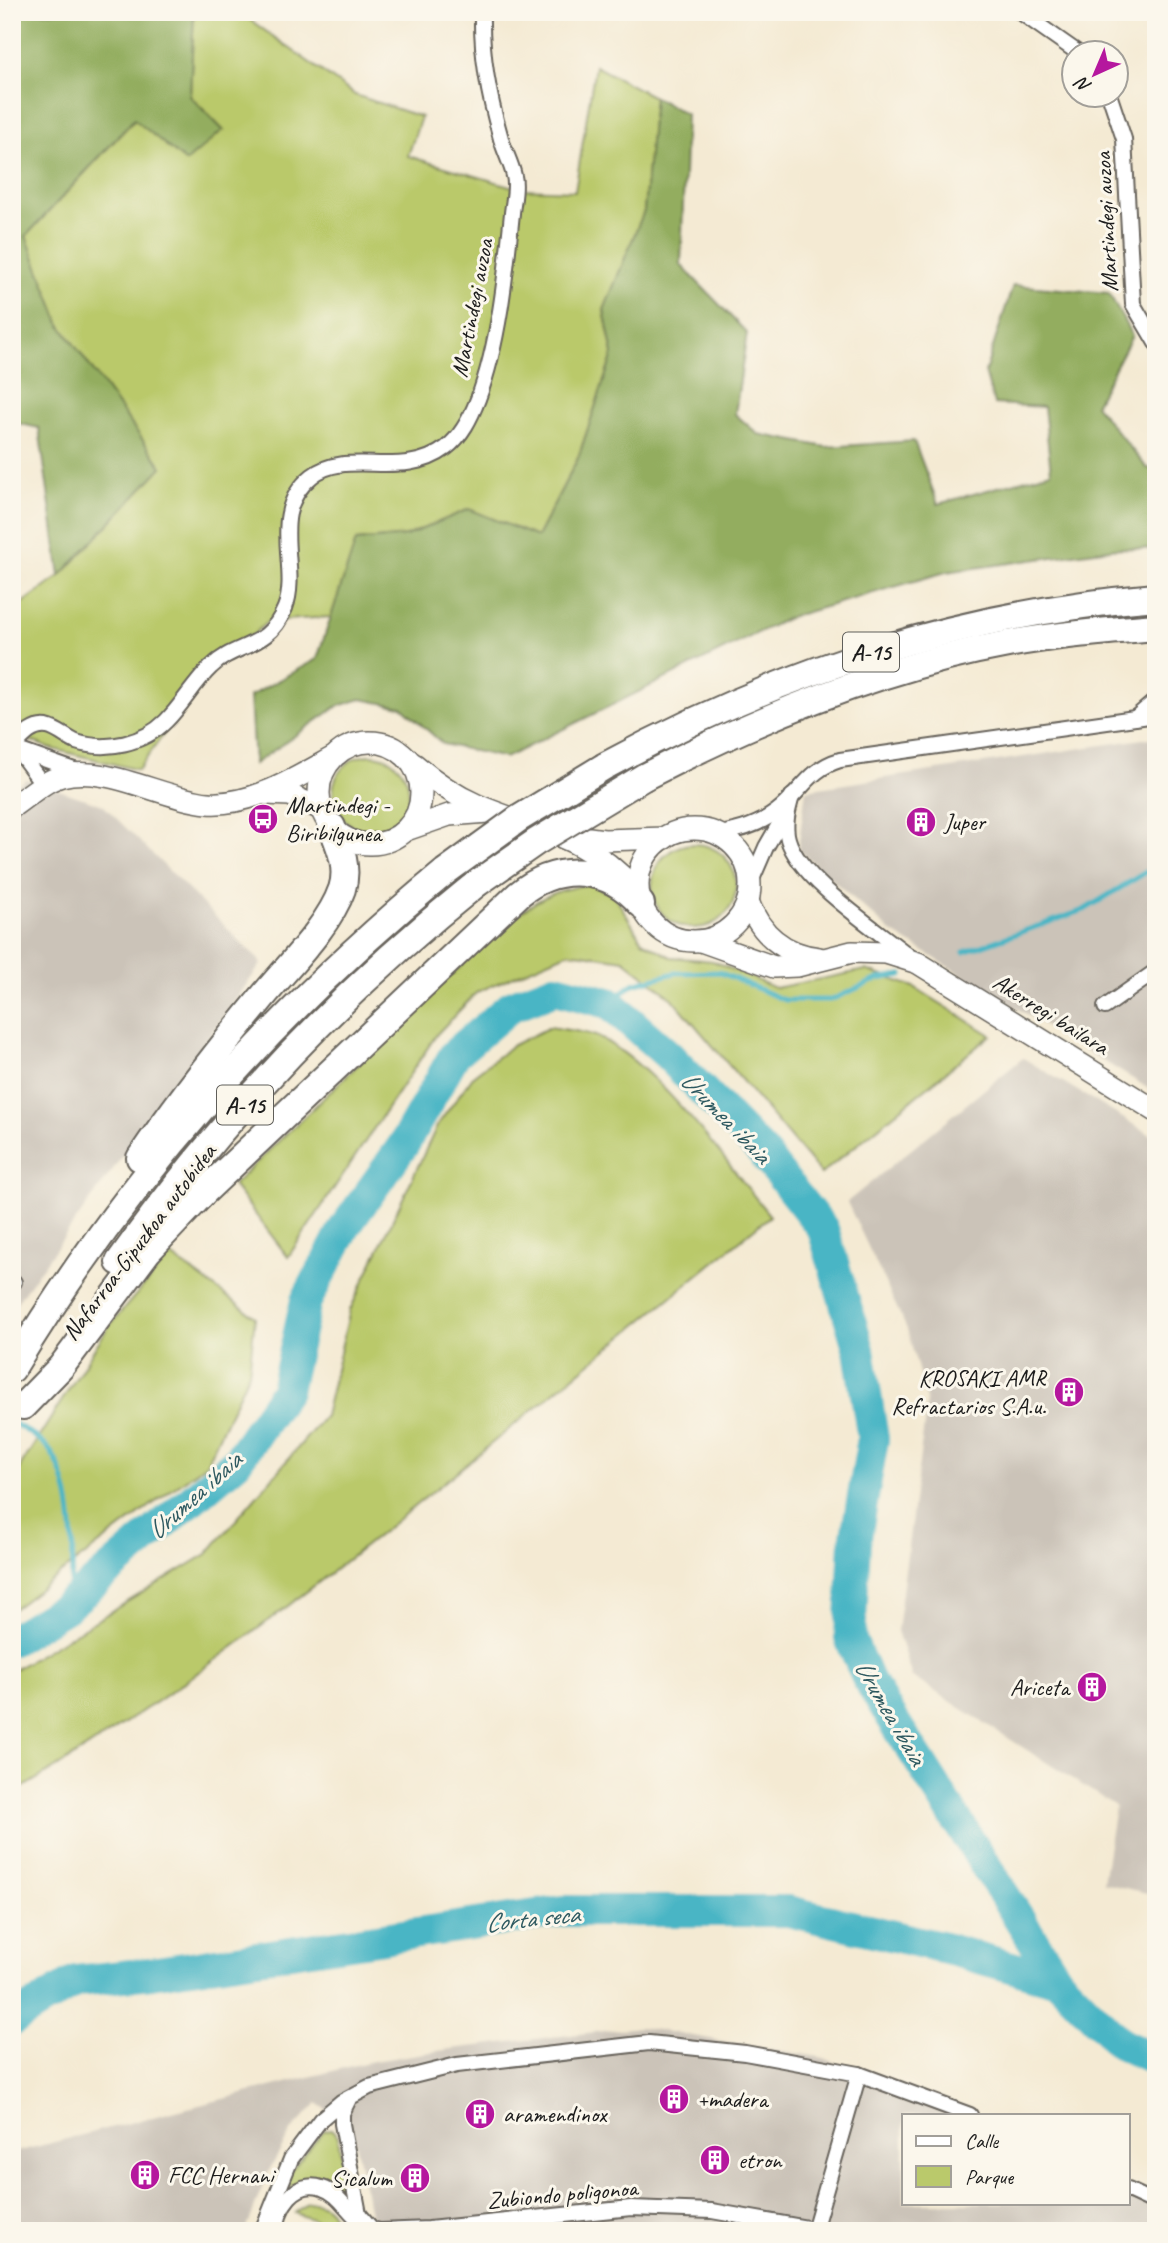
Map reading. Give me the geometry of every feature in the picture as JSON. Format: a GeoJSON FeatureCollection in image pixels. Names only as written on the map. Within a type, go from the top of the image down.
{"type":"FeatureCollection","features":[{"type":"Feature","properties":{"kind":"highway","name":"Nafarroa-Gipuzkoa autobidea"},"geometry":{"type":"LineString","coordinates":[[19,1358],[162,1157],[266,1037],[335,967],[445,872],[518,819],[605,766],[740,699],[827,666],[909,640],[1002,616],[1085,603],[1156,597]]}},
{"type":"Feature","properties":{"kind":"highway","name":"Nafarroa-Gipuzkoa autobidea"},"geometry":{"type":"LineString","coordinates":[[57,1364],[134,1241],[237,1114],[355,989],[406,940],[476,884],[536,842],[644,777],[751,725],[837,691],[923,665],[1007,644],[1089,632],[1156,627]]}},
{"type":"Feature","properties":{"kind":"highway"},"geometry":{"type":"LineString","coordinates":[[65,1290],[96,1222],[147,1147],[233,1032],[326,918],[342,889],[345,871],[342,853],[327,818]]}},
{"type":"Feature","properties":{"kind":"highway"},"geometry":{"type":"LineString","coordinates":[[18,1415],[148,1251],[205,1191],[530,885],[570,871],[597,874],[622,885],[640,899]]}},
{"type":"Feature","properties":{"kind":"main road"},"geometry":{"type":"LineString","coordinates":[[256,795],[358,743],[373,741],[402,752],[450,792],[495,812],[562,834],[604,840],[664,838],[696,829],[717,834],[742,856],[758,923],[774,941],[795,953],[819,958]]}},
{"type":"Feature","properties":{"kind":"main road"},"geometry":{"type":"LineString","coordinates":[[327,818],[320,782],[332,758]]}},
{"type":"Feature","properties":{"kind":"main road"},"geometry":{"type":"LineString","coordinates":[[406,830],[418,812],[422,791],[412,763]]}},
{"type":"Feature","properties":{"kind":"main road"},"geometry":{"type":"LineString","coordinates":[[12,807],[40,782],[85,774],[209,803],[256,795],[290,796],[327,818],[345,838],[368,844],[392,839],[406,830],[449,815],[495,812]]}},
{"type":"Feature","properties":{"kind":"main road"},"geometry":{"type":"LineString","coordinates":[[562,834],[604,860],[640,899],[648,917],[671,936],[701,941],[731,928],[749,892]]}},
{"type":"Feature","properties":{"kind":"main road"},"geometry":{"type":"LineString","coordinates":[[640,899],[641,868],[654,846],[664,838]]}},
{"type":"Feature","properties":{"kind":"main road","name":"Akerregi bailara"},"geometry":{"type":"LineString","coordinates":[[701,941],[762,965],[785,967],[819,958],[870,951],[918,963],[1156,1111]]}},
{"type":"Feature","properties":{"kind":"street","name":"Martindegi auzoa"},"geometry":{"type":"LineString","coordinates":[[14,749],[29,730],[47,727],[77,742],[105,746],[145,737],[166,722],[222,657],[254,645],[273,628],[284,608],[290,586],[286,555],[288,519],[296,496],[312,476],[331,465],[400,466],[429,458],[448,447],[466,425],[489,364],[508,249],[515,178],[500,135],[486,66],[482,12]]}},
{"type":"Feature","properties":{"kind":"street"},"geometry":{"type":"LineString","coordinates":[[1020,12],[1060,40]]}},
{"type":"Feature","properties":{"kind":"street","name":"Martindegi auzoa"},"geometry":{"type":"LineString","coordinates":[[1114,108],[1124,139],[1133,304],[1156,343]]}},
{"type":"Feature","properties":{"kind":"street"},"geometry":{"type":"LineString","coordinates":[[1135,718],[1156,700]]}},
{"type":"Feature","properties":{"kind":"street"},"geometry":{"type":"LineString","coordinates":[[717,834],[759,822],[793,795],[811,774],[840,760],[1156,715]]}},
{"type":"Feature","properties":{"kind":"street"},"geometry":{"type":"LineString","coordinates":[[14,749],[85,774]]}},
{"type":"Feature","properties":{"kind":"street"},"geometry":{"type":"LineString","coordinates":[[14,749],[40,782]]}},
{"type":"Feature","properties":{"kind":"street"},"geometry":{"type":"LineString","coordinates":[[749,892],[766,847],[788,810],[793,795]]}},
{"type":"Feature","properties":{"kind":"street"},"geometry":{"type":"LineString","coordinates":[[788,810],[787,838],[807,872],[918,963]]}},
{"type":"Feature","properties":{"kind":"street"},"geometry":{"type":"LineString","coordinates":[[1105,1007],[1156,971]]}},
{"type":"Feature","properties":{"kind":"street"},"geometry":{"type":"LineString","coordinates":[[262,2231],[291,2159],[321,2119],[352,2095],[457,2065],[649,2043],[745,2053],[859,2074],[967,2114]]}},
{"type":"Feature","properties":{"kind":"street","name":"Zubiondo poligonoa"},"geometry":{"type":"LineString","coordinates":[[372,2229],[429,2229],[631,2208],[712,2211],[820,2229],[859,2074]]}},
{"type":"Feature","properties":{"kind":"street"},"geometry":{"type":"LineString","coordinates":[[352,2095],[342,2113],[342,2124],[357,2206],[372,2229]]}},
{"type":"Feature","properties":{"kind":"street"},"geometry":{"type":"LineString","coordinates":[[277,2231],[277,2219],[287,2199],[294,2192],[312,2187],[323,2188],[332,2194],[357,2219],[372,2229]]}},
{"type":"Feature","properties":{"kind":"street"},"geometry":{"type":"LineString","coordinates":[[1130,2191],[1156,2203]]}},
{"type":"Feature","properties":{"kind":"shaded area"},"geometry":{"type":"Polygon","coordinates":[[[1156,737],[1156,1093],[890,931],[798,849],[806,790],[1156,737]]]}},
{"type":"Feature","properties":{"kind":"shaded area"},"geometry":{"type":"Polygon","coordinates":[[[26,779],[103,805],[262,963],[12,1309],[12,789],[26,779]]]}},
{"type":"Feature","properties":{"kind":"shaded area"},"geometry":{"type":"Polygon","coordinates":[[[1023,1058],[1156,1138],[1156,1895],[1103,1883],[1115,1806],[912,1677],[897,1631],[927,1402],[907,1329],[847,1202],[1023,1058]]]}},
{"type":"Feature","properties":{"kind":"shaded area"},"geometry":{"type":"Polygon","coordinates":[[[639,2027],[824,2058],[955,2114],[902,2114],[902,2204],[1130,2204],[1130,2190],[1156,2201],[1156,2231],[384,2231],[370,2214],[352,2127],[317,2103],[292,2130],[266,2176],[246,2231],[12,2231],[12,2153],[368,2062],[451,2049],[639,2027]]]}},
{"type":"Feature","properties":{"kind":"green space"},"geometry":{"type":"Polygon","coordinates":[[[12,12],[194,12],[190,96],[223,130],[186,162],[134,119],[26,236],[61,326],[162,467],[60,576],[39,428],[12,422],[12,12]]]}},
{"type":"Feature","properties":{"kind":"green space"},"geometry":{"type":"Polygon","coordinates":[[[194,12],[239,12],[355,95],[421,117],[408,156],[520,189],[575,191],[595,66],[654,97],[644,211],[604,310],[613,354],[578,458],[537,537],[469,509],[406,536],[356,541],[331,617],[268,621],[253,635],[219,649],[190,680],[170,725],[138,770],[49,748],[12,733],[12,611],[60,576],[162,467],[61,326],[26,236],[135,119],[223,130],[190,96],[194,12]]]}},
{"type":"Feature","properties":{"kind":"green space"},"geometry":{"type":"Polygon","coordinates":[[[654,97],[686,114],[681,265],[747,333],[735,414],[758,434],[826,447],[914,441],[938,504],[1051,472],[1044,407],[994,404],[985,372],[1013,285],[1109,293],[1132,336],[1095,405],[1147,468],[1156,469],[1156,549],[1117,548],[946,572],[790,617],[505,758],[443,744],[402,707],[361,699],[338,706],[254,764],[250,696],[317,659],[356,541],[406,536],[469,509],[537,537],[578,458],[613,354],[604,310],[644,211],[654,97]]]}},
{"type":"Feature","properties":{"kind":"green space"},"geometry":{"type":"Polygon","coordinates":[[[371,755],[386,758],[398,766],[406,778],[409,793],[406,808],[398,820],[386,828],[371,831],[356,828],[344,820],[336,808],[333,793],[336,778],[344,766],[356,758],[371,755]]]}},
{"type":"Feature","properties":{"kind":"green space"},"geometry":{"type":"Polygon","coordinates":[[[694,844],[710,847],[724,856],[733,870],[736,886],[733,902],[724,916],[710,925],[694,928],[678,925],[664,916],[655,902],[652,886],[655,870],[664,856],[678,847],[694,844]]]}},
{"type":"Feature","properties":{"kind":"green space"},"geometry":{"type":"Polygon","coordinates":[[[591,884],[615,896],[642,941],[671,957],[713,961],[775,988],[866,970],[914,987],[991,1035],[821,1174],[673,999],[624,960],[569,952],[477,992],[437,1034],[288,1257],[233,1185],[500,928],[542,898],[591,884]]]}},
{"type":"Feature","properties":{"kind":"green space"},"geometry":{"type":"Polygon","coordinates":[[[550,1027],[598,1037],[645,1070],[691,1118],[770,1216],[304,1594],[132,1718],[12,1794],[12,1671],[207,1554],[325,1416],[350,1310],[438,1124],[474,1075],[513,1045],[550,1027]]]}},
{"type":"Feature","properties":{"kind":"green space"},"geometry":{"type":"Polygon","coordinates":[[[170,1255],[255,1317],[249,1373],[206,1464],[12,1610],[12,1480],[108,1327],[170,1255]]]}},
{"type":"Feature","properties":{"kind":"green space"},"geometry":{"type":"Polygon","coordinates":[[[331,2129],[338,2136],[346,2194],[330,2184],[315,2180],[300,2182],[282,2191],[288,2174],[324,2130],[331,2129]]]}},
{"type":"Feature","properties":{"kind":"green space"},"geometry":{"type":"Polygon","coordinates":[[[315,2202],[330,2210],[335,2228],[295,2213],[307,2203],[315,2202]]]}},
{"type":"Feature","properties":{"kind":"waterway"},"geometry":{"type":"LineString","coordinates":[[964,952],[1084,910],[1156,866]]}},
{"type":"Feature","properties":{"kind":"waterway"},"geometry":{"type":"LineString","coordinates":[[609,1003],[633,984],[675,973],[719,972],[784,1000],[831,1000],[878,979],[902,975]]}},
{"type":"Feature","properties":{"kind":"waterway","name":"Urumea ibaia"},"geometry":{"type":"LineString","coordinates":[[12,1640],[66,1607],[237,1461],[286,1390],[306,1301],[345,1227],[404,1144],[455,1054],[511,1006],[555,989],[609,1003],[668,1055],[762,1152],[823,1229],[859,1350],[873,1439],[855,1543],[850,1638],[868,1680],[1058,1980],[1121,2044],[1156,2060]]}},
{"type":"Feature","properties":{"kind":"waterway"},"geometry":{"type":"LineString","coordinates":[[12,1422],[48,1448],[65,1486],[70,1506],[73,1550],[66,1607]]}},
{"type":"Feature","properties":{"kind":"waterway","name":"Corta seca"},"geometry":{"type":"LineString","coordinates":[[12,2020],[76,1981],[151,1973],[563,1911],[788,1911],[936,1946],[1058,1980]]}},
{"type":"Feature","properties":{"kind":"place","name":"Martindegi - Biribilgunea"},"geometry":{"type":"Point","coordinates":[263,819]}},
{"type":"Feature","properties":{"kind":"place","name":"Juper"},"geometry":{"type":"Point","coordinates":[921,822]}},
{"type":"Feature","properties":{"kind":"place","name":"KROSAKI AMR Refractarios S.A.u."},"geometry":{"type":"Point","coordinates":[1069,1392]}},
{"type":"Feature","properties":{"kind":"place","name":"Ariceta"},"geometry":{"type":"Point","coordinates":[1092,1687]}},
{"type":"Feature","properties":{"kind":"place","name":"+madera"},"geometry":{"type":"Point","coordinates":[674,2099]}},
{"type":"Feature","properties":{"kind":"place","name":"aramendinox"},"geometry":{"type":"Point","coordinates":[480,2114]}},
{"type":"Feature","properties":{"kind":"place","name":"etron"},"geometry":{"type":"Point","coordinates":[715,2160]}},
{"type":"Feature","properties":{"kind":"place","name":"FCC Hernani"},"geometry":{"type":"Point","coordinates":[145,2175]}},
{"type":"Feature","properties":{"kind":"place","name":"Sicalum"},"geometry":{"type":"Point","coordinates":[415,2178]}}]}
